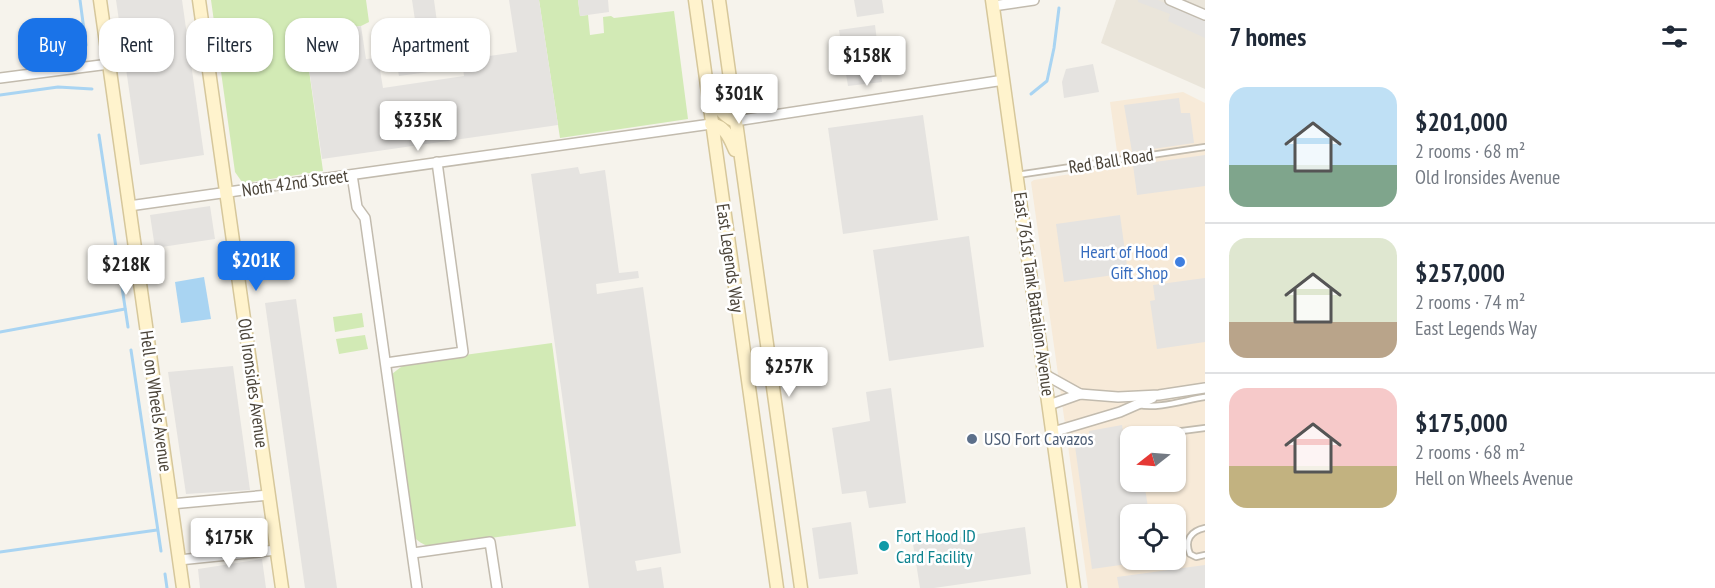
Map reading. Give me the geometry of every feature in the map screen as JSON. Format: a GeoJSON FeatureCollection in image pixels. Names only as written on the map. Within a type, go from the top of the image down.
{"type":"FeatureCollection","features":[{"type":"Feature","properties":{"kind":"street","name":"Hell on Wheels Avenue"},"geometry":{"type":"LineString","coordinates":[[100,0],[103,18]]}},
{"type":"Feature","properties":{"kind":"street","name":"Old Ironsides Avenue"},"geometry":{"type":"LineString","coordinates":[[200,0],[282,588]]}},
{"type":"Feature","properties":{"kind":"street","name":"East Legends Way"},"geometry":{"type":"LineString","coordinates":[[695,0],[777,588]]}},
{"type":"Feature","properties":{"kind":"street","name":"East Legends Way"},"geometry":{"type":"LineString","coordinates":[[719,0],[801,588]]}},
{"type":"Feature","properties":{"kind":"street"},"geometry":{"type":"LineString","coordinates":[[993,3],[1034,0]]}},
{"type":"Feature","properties":{"kind":"street"},"geometry":{"type":"LineString","coordinates":[[1170,0],[1205,15]]}},
{"type":"Feature","properties":{"kind":"street","name":"East 761st Tank Battalion Avenue"},"geometry":{"type":"LineString","coordinates":[[993,3],[1074,588]]}},
{"type":"Feature","properties":{"kind":"street"},"geometry":{"type":"LineString","coordinates":[[0,78],[99,65]]}},
{"type":"Feature","properties":{"kind":"street","name":"Hell on Wheels Avenue"},"geometry":{"type":"LineString","coordinates":[[110,72],[183,588]]}},
{"type":"Feature","properties":{"kind":"street"},"geometry":{"type":"LineString","coordinates":[[704,77],[718,108],[725,116],[735,121],[1004,80]]}},
{"type":"Feature","properties":{"kind":"street"},"geometry":{"type":"LineString","coordinates":[[711,124],[720,126],[725,131],[740,160]]}},
{"type":"Feature","properties":{"kind":"street","name":"Noth 42nd Street"},"geometry":{"type":"LineString","coordinates":[[129,206],[711,124]]}},
{"type":"Feature","properties":{"kind":"street"},"geometry":{"type":"LineString","coordinates":[[386,363],[463,352],[437,162]]}},
{"type":"Feature","properties":{"kind":"street"},"geometry":{"type":"LineString","coordinates":[[352,175],[357,207],[365,218],[417,588]]}},
{"type":"Feature","properties":{"kind":"street"},"geometry":{"type":"LineString","coordinates":[[1044,375],[1080,394],[1118,397],[1159,395],[1205,388]]}},
{"type":"Feature","properties":{"kind":"street"},"geometry":{"type":"LineString","coordinates":[[1049,405],[1080,394]]}},
{"type":"Feature","properties":{"kind":"street"},"geometry":{"type":"LineString","coordinates":[[1053,432],[1088,423],[1159,395]]}},
{"type":"Feature","properties":{"kind":"street"},"geometry":{"type":"LineString","coordinates":[[171,504],[269,495]]}},
{"type":"Feature","properties":{"kind":"street"},"geometry":{"type":"LineString","coordinates":[[413,553],[490,542],[497,588]]}},
{"type":"Feature","properties":{"kind":"street"},"geometry":{"type":"LineString","coordinates":[[179,560],[277,550]]}},
{"type":"Feature","properties":{"kind":"lane","name":"Red Ball Road"},"geometry":{"type":"LineString","coordinates":[[1017,175],[1205,147]]}},
{"type":"Feature","properties":{"kind":"lane"},"geometry":{"type":"LineString","coordinates":[[1136,405],[1151,407],[1205,397]]}},
{"type":"Feature","properties":{"kind":"lane"},"geometry":{"type":"LineString","coordinates":[[1186,430],[1205,428]]}},
{"type":"Feature","properties":{"kind":"lane"},"geometry":{"type":"LineString","coordinates":[[1205,528],[1194,532],[1186,546],[1190,554],[1196,557],[1205,555]]}},
{"type":"Feature","properties":{"kind":"shaded area"},"geometry":{"type":"Polygon","coordinates":[[[116,0],[182,0],[186,28],[186,72],[192,72],[204,155],[140,165],[126,72],[174,72],[174,18],[119,18],[116,0]]]}},
{"type":"Feature","properties":{"kind":"shaded area"},"geometry":{"type":"Polygon","coordinates":[[[412,0],[434,0],[436,18],[415,18],[412,0]]]}},
{"type":"Feature","properties":{"kind":"shaded area"},"geometry":{"type":"Polygon","coordinates":[[[509,0],[539,0],[558,125],[322,159],[309,72],[359,72],[359,26],[361,26],[366,59],[371,59],[371,72],[380,72],[383,88],[464,76],[464,72],[490,72],[490,56],[517,52],[509,0]]]}},
{"type":"Feature","properties":{"kind":"shaded area"},"geometry":{"type":"Polygon","coordinates":[[[578,0],[608,0],[609,12],[580,16],[578,0]]]}},
{"type":"Feature","properties":{"kind":"shaded area"},"geometry":{"type":"Polygon","coordinates":[[[854,0],[882,0],[884,13],[857,17],[854,0]]]}},
{"type":"Feature","properties":{"kind":"shaded area"},"geometry":{"type":"Polygon","coordinates":[[[1116,0],[1205,0],[1205,89],[1101,43],[1116,0]]]}},
{"type":"Feature","properties":{"kind":"shaded area"},"geometry":{"type":"Polygon","coordinates":[[[1138,0],[1158,0],[1205,21],[1205,38],[1168,21],[1170,14],[1138,2],[1138,0]]]}},
{"type":"Feature","properties":{"kind":"shaded area"},"geometry":{"type":"Polygon","coordinates":[[[875,25],[882,82],[848,86],[839,30],[875,25]]]}},
{"type":"Feature","properties":{"kind":"shaded area"},"geometry":{"type":"Polygon","coordinates":[[[1093,64],[1099,92],[1064,98],[1062,82],[1066,69],[1093,64]]]}},
{"type":"Feature","properties":{"kind":"shaded area"},"geometry":{"type":"Polygon","coordinates":[[[398,72],[428,72],[399,76],[398,72]]]}},
{"type":"Feature","properties":{"kind":"shaded area"},"geometry":{"type":"Polygon","coordinates":[[[1183,92],[1205,103],[1205,588],[1088,588],[1031,182],[1119,166],[1110,102],[1183,92]]]}},
{"type":"Feature","properties":{"kind":"shaded area"},"geometry":{"type":"Polygon","coordinates":[[[1179,98],[1181,113],[1190,113],[1194,143],[1132,152],[1124,105],[1179,98]]]}},
{"type":"Feature","properties":{"kind":"shaded area"},"geometry":{"type":"Polygon","coordinates":[[[923,115],[938,220],[843,234],[828,128],[923,115]]]}},
{"type":"Feature","properties":{"kind":"shaded area"},"geometry":{"type":"Polygon","coordinates":[[[1205,155],[1205,186],[1137,195],[1133,165],[1205,155]]]}},
{"type":"Feature","properties":{"kind":"shaded area"},"geometry":{"type":"Polygon","coordinates":[[[578,167],[580,174],[605,170],[619,273],[638,271],[639,278],[596,284],[597,294],[643,287],[681,553],[635,561],[637,571],[661,567],[664,588],[589,588],[531,174],[578,167]]]}},
{"type":"Feature","properties":{"kind":"shaded area"},"geometry":{"type":"Polygon","coordinates":[[[210,206],[215,239],[155,248],[150,215],[210,206]]]}},
{"type":"Feature","properties":{"kind":"shaded area"},"geometry":{"type":"Polygon","coordinates":[[[1120,215],[1128,273],[1064,282],[1056,224],[1120,215]]]}},
{"type":"Feature","properties":{"kind":"shaded area"},"geometry":{"type":"Polygon","coordinates":[[[969,236],[984,347],[889,361],[873,250],[969,236]]]}},
{"type":"Feature","properties":{"kind":"shaded area"},"geometry":{"type":"Polygon","coordinates":[[[1205,278],[1205,342],[1157,349],[1150,301],[1155,300],[1153,285],[1205,278]]]}},
{"type":"Feature","properties":{"kind":"shaded area"},"geometry":{"type":"Polygon","coordinates":[[[296,299],[337,588],[305,588],[265,303],[296,299]]]}},
{"type":"Feature","properties":{"kind":"shaded area"},"geometry":{"type":"Polygon","coordinates":[[[233,366],[250,490],[186,494],[168,372],[233,366]]]}},
{"type":"Feature","properties":{"kind":"shaded area"},"geometry":{"type":"Polygon","coordinates":[[[891,388],[906,503],[869,508],[866,491],[842,494],[832,428],[870,421],[866,392],[891,388]]]}},
{"type":"Feature","properties":{"kind":"shaded area"},"geometry":{"type":"Polygon","coordinates":[[[1122,425],[1120,426],[1120,492],[1146,492],[1147,504],[1120,504],[1120,565],[1092,569],[1074,439],[1089,437],[1089,431],[1122,425]]]}},
{"type":"Feature","properties":{"kind":"shaded area"},"geometry":{"type":"Polygon","coordinates":[[[851,522],[858,574],[819,579],[812,528],[851,522]]]}},
{"type":"Feature","properties":{"kind":"shaded area"},"geometry":{"type":"Polygon","coordinates":[[[1025,527],[1031,574],[920,588],[913,544],[1025,527]]]}},
{"type":"Feature","properties":{"kind":"shaded area"},"geometry":{"type":"Polygon","coordinates":[[[262,559],[266,588],[200,588],[198,569],[262,559]]]}},
{"type":"Feature","properties":{"kind":"shaded area"},"geometry":{"type":"Polygon","coordinates":[[[1205,565],[1205,588],[1119,588],[1117,577],[1186,570],[1186,568],[1205,565]]]}},
{"type":"Feature","properties":{"kind":"green space"},"geometry":{"type":"Polygon","coordinates":[[[211,0],[366,0],[369,22],[361,26],[359,26],[359,18],[285,18],[285,72],[309,72],[323,171],[242,182],[235,172],[221,72],[273,72],[273,18],[214,18],[211,0]]]}},
{"type":"Feature","properties":{"kind":"green space"},"geometry":{"type":"Polygon","coordinates":[[[539,0],[578,0],[580,16],[588,15],[590,35],[604,33],[603,17],[614,18],[674,11],[688,119],[560,138],[539,0]]]}},
{"type":"Feature","properties":{"kind":"green space"},"geometry":{"type":"Polygon","coordinates":[[[362,313],[364,327],[335,332],[333,317],[362,313]]]}},
{"type":"Feature","properties":{"kind":"green space"},"geometry":{"type":"Polygon","coordinates":[[[365,335],[368,349],[339,354],[336,339],[365,335]]]}},
{"type":"Feature","properties":{"kind":"green space"},"geometry":{"type":"Polygon","coordinates":[[[552,343],[576,526],[435,546],[421,543],[414,537],[391,382],[392,374],[406,363],[552,343]]]}},
{"type":"Feature","properties":{"kind":"water"},"geometry":{"type":"Polygon","coordinates":[[[204,277],[211,319],[181,323],[175,282],[204,277]]]}},
{"type":"Feature","properties":{"kind":"waterway"},"geometry":{"type":"LineString","coordinates":[[80,0],[82,18]]}},
{"type":"Feature","properties":{"kind":"waterway"},"geometry":{"type":"LineString","coordinates":[[1031,94],[1047,81],[1059,8]]}},
{"type":"Feature","properties":{"kind":"waterway"},"geometry":{"type":"LineString","coordinates":[[0,95],[58,87],[92,89]]}},
{"type":"Feature","properties":{"kind":"waterway"},"geometry":{"type":"LineString","coordinates":[[99,135],[128,327]]}},
{"type":"Feature","properties":{"kind":"waterway"},"geometry":{"type":"LineString","coordinates":[[0,332],[125,309]]}},
{"type":"Feature","properties":{"kind":"waterway"},"geometry":{"type":"LineString","coordinates":[[131,350],[161,551]]}},
{"type":"Feature","properties":{"kind":"waterway"},"geometry":{"type":"LineString","coordinates":[[0,552],[157,530]]}},
{"type":"Feature","properties":{"kind":"waterway"},"geometry":{"type":"LineString","coordinates":[[165,574],[167,588]]}},
{"type":"Feature","properties":{"kind":"place","name":"Heart of Hood Gift Shop"},"geometry":{"type":"Point","coordinates":[1180,262]}},
{"type":"Feature","properties":{"kind":"place","name":"USO Fort Cavazos"},"geometry":{"type":"Point","coordinates":[972,439]}},
{"type":"Feature","properties":{"kind":"place","name":"Fort Hood ID Card Facility"},"geometry":{"type":"Point","coordinates":[884,546]}}]}
